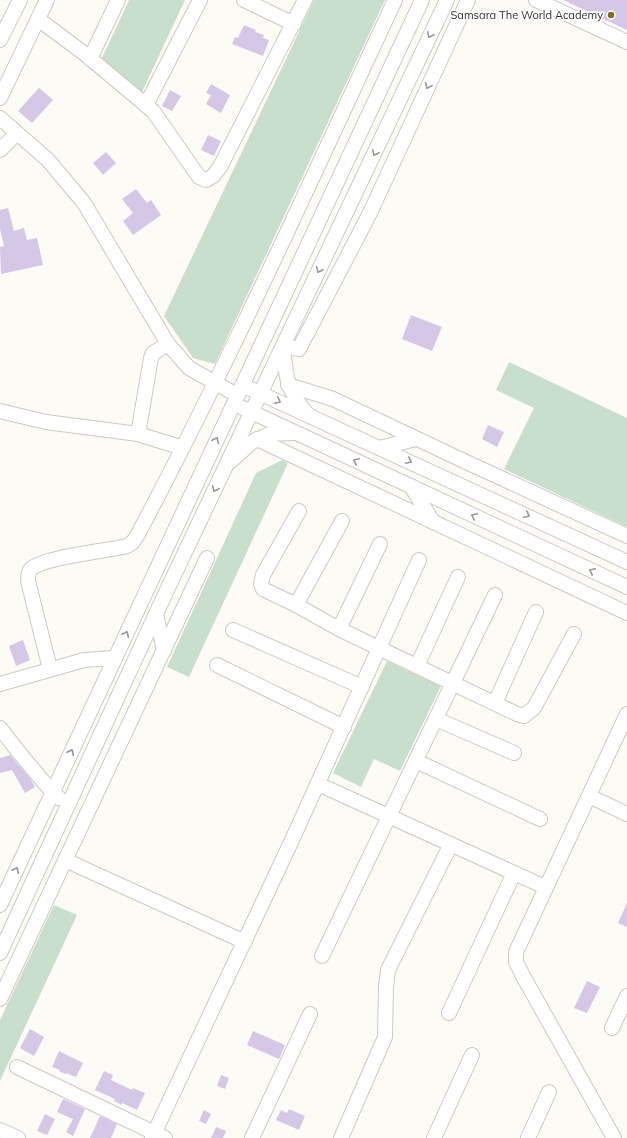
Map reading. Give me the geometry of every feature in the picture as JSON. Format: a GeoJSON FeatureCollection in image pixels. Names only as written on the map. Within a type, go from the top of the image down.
{"type":"FeatureCollection","features":[{"type":"Feature","properties":{"kind":"street"},"geometry":{"type":"LineString","coordinates":[[0,40],[20,0]]}},
{"type":"Feature","properties":{"kind":"street"},"geometry":{"type":"LineString","coordinates":[[0,98],[47,0]]}},
{"type":"Feature","properties":{"kind":"street"},"geometry":{"type":"LineString","coordinates":[[90,59],[118,0]]}},
{"type":"Feature","properties":{"kind":"street"},"geometry":{"type":"LineString","coordinates":[[146,105],[200,0]]}},
{"type":"Feature","properties":{"kind":"street"},"geometry":{"type":"LineString","coordinates":[[244,0],[294,24]]}},
{"type":"Feature","properties":{"kind":"street"},"geometry":{"type":"LineString","coordinates":[[38,19],[90,59],[153,111],[199,177],[206,180],[213,176],[223,160],[305,0]]}},
{"type":"Feature","properties":{"kind":"street"},"geometry":{"type":"LineString","coordinates":[[50,668],[28,581],[30,569],[38,564],[71,556],[121,548],[132,543],[137,536],[216,383],[395,0]]}},
{"type":"Feature","properties":{"kind":"street"},"geometry":{"type":"LineString","coordinates":[[0,905],[422,0]]}},
{"type":"Feature","properties":{"kind":"street"},"geometry":{"type":"LineString","coordinates":[[0,953],[156,614],[447,0]]}},
{"type":"Feature","properties":{"kind":"street"},"geometry":{"type":"LineString","coordinates":[[283,346],[299,350],[370,213],[468,0]]}},
{"type":"Feature","properties":{"kind":"street"},"geometry":{"type":"LineString","coordinates":[[536,0],[627,42]]}},
{"type":"Feature","properties":{"kind":"street"},"geometry":{"type":"LineString","coordinates":[[0,118],[48,160],[84,203],[168,344],[189,368],[238,394],[252,412],[627,587]]}},
{"type":"Feature","properties":{"kind":"street"},"geometry":{"type":"LineString","coordinates":[[0,150],[17,133]]}},
{"type":"Feature","properties":{"kind":"street"},"geometry":{"type":"LineString","coordinates":[[363,177],[366,178],[378,195]]}},
{"type":"Feature","properties":{"kind":"street"},"geometry":{"type":"LineString","coordinates":[[343,219],[370,213]]}},
{"type":"Feature","properties":{"kind":"street"},"geometry":{"type":"LineString","coordinates":[[138,434],[151,358],[153,354],[168,344]]}},
{"type":"Feature","properties":{"kind":"street"},"geometry":{"type":"LineString","coordinates":[[283,346],[285,374],[288,385],[296,400],[307,414]]}},
{"type":"Feature","properties":{"kind":"street"},"geometry":{"type":"LineString","coordinates":[[288,385],[333,399],[627,536]]}},
{"type":"Feature","properties":{"kind":"street"},"geometry":{"type":"LineString","coordinates":[[238,394],[260,393],[627,562]]}},
{"type":"Feature","properties":{"kind":"street"},"geometry":{"type":"LineString","coordinates":[[0,412],[46,422],[138,434],[183,448]]}},
{"type":"Feature","properties":{"kind":"street"},"geometry":{"type":"LineString","coordinates":[[226,465],[257,439],[270,434],[297,433]]}},
{"type":"Feature","properties":{"kind":"street"},"geometry":{"type":"LineString","coordinates":[[379,448],[416,438]]}},
{"type":"Feature","properties":{"kind":"street"},"geometry":{"type":"LineString","coordinates":[[257,439],[627,614]]}},
{"type":"Feature","properties":{"kind":"street"},"geometry":{"type":"LineString","coordinates":[[411,486],[434,522]]}},
{"type":"Feature","properties":{"kind":"street"},"geometry":{"type":"LineString","coordinates":[[299,511],[261,580],[263,589],[296,605],[339,629],[517,714],[524,716],[534,708],[574,634]]}},
{"type":"Feature","properties":{"kind":"street"},"geometry":{"type":"LineString","coordinates":[[296,605],[342,521]]}},
{"type":"Feature","properties":{"kind":"street"},"geometry":{"type":"LineString","coordinates":[[339,629],[380,544]]}},
{"type":"Feature","properties":{"kind":"street"},"geometry":{"type":"LineString","coordinates":[[0,999],[208,558]]}},
{"type":"Feature","properties":{"kind":"street"},"geometry":{"type":"LineString","coordinates":[[17,1067],[157,1136],[419,560]]}},
{"type":"Feature","properties":{"kind":"street"},"geometry":{"type":"LineString","coordinates":[[417,666],[458,577]]}},
{"type":"Feature","properties":{"kind":"street"},"geometry":{"type":"LineString","coordinates":[[322,956],[495,595]]}},
{"type":"Feature","properties":{"kind":"street"},"geometry":{"type":"LineString","coordinates":[[495,703],[536,612]]}},
{"type":"Feature","properties":{"kind":"street"},"geometry":{"type":"LineString","coordinates":[[156,614],[164,651]]}},
{"type":"Feature","properties":{"kind":"street"},"geometry":{"type":"LineString","coordinates":[[233,630],[362,687]]}},
{"type":"Feature","properties":{"kind":"street"},"geometry":{"type":"LineString","coordinates":[[0,684],[50,668],[84,660],[115,658]]}},
{"type":"Feature","properties":{"kind":"street"},"geometry":{"type":"LineString","coordinates":[[217,665],[344,727]]}},
{"type":"Feature","properties":{"kind":"street"},"geometry":{"type":"LineString","coordinates":[[614,1138],[523,976],[516,962],[516,952],[627,714]]}},
{"type":"Feature","properties":{"kind":"street"},"geometry":{"type":"LineString","coordinates":[[436,719],[514,752]]}},
{"type":"Feature","properties":{"kind":"street"},"geometry":{"type":"LineString","coordinates":[[0,728],[52,793],[68,806]]}},
{"type":"Feature","properties":{"kind":"street"},"geometry":{"type":"LineString","coordinates":[[416,761],[540,819]]}},
{"type":"Feature","properties":{"kind":"street"},"geometry":{"type":"LineString","coordinates":[[318,784],[546,888]]}},
{"type":"Feature","properties":{"kind":"street"},"geometry":{"type":"LineString","coordinates":[[589,796],[627,814]]}},
{"type":"Feature","properties":{"kind":"street"},"geometry":{"type":"LineString","coordinates":[[341,1138],[385,1037],[386,987],[388,970],[451,844]]}},
{"type":"Feature","properties":{"kind":"street"},"geometry":{"type":"LineString","coordinates":[[65,860],[245,942]]}},
{"type":"Feature","properties":{"kind":"street"},"geometry":{"type":"LineString","coordinates":[[449,1014],[514,873]]}},
{"type":"Feature","properties":{"kind":"street"},"geometry":{"type":"LineString","coordinates":[[612,1028],[627,996]]}},
{"type":"Feature","properties":{"kind":"street"},"geometry":{"type":"LineString","coordinates":[[252,1138],[310,1014]]}},
{"type":"Feature","properties":{"kind":"street"},"geometry":{"type":"LineString","coordinates":[[434,1138],[472,1055]]}},
{"type":"Feature","properties":{"kind":"street"},"geometry":{"type":"LineString","coordinates":[[528,1138],[549,1092]]}},
{"type":"Feature","properties":{"kind":"street"},"geometry":{"type":"LineString","coordinates":[[0,1130],[18,1138]]}},
{"type":"Feature","properties":{"kind":"green space"},"geometry":{"type":"Polygon","coordinates":[[[129,0],[185,0],[141,94],[101,60],[129,0]]]}},
{"type":"Feature","properties":{"kind":"green space"},"geometry":{"type":"Polygon","coordinates":[[[314,0],[385,0],[215,364],[193,358],[164,316],[314,0]]]}},
{"type":"Feature","properties":{"kind":"green space"},"geometry":{"type":"Polygon","coordinates":[[[509,362],[627,418],[627,527],[504,469],[534,408],[496,390],[509,362]]]}},
{"type":"Feature","properties":{"kind":"green space"},"geometry":{"type":"Polygon","coordinates":[[[282,460],[288,463],[189,677],[167,667],[256,473],[282,460]]]}},
{"type":"Feature","properties":{"kind":"green space"},"geometry":{"type":"Polygon","coordinates":[[[387,661],[441,686],[400,771],[374,759],[361,787],[333,773],[387,661]]]}},
{"type":"Feature","properties":{"kind":"green space"},"geometry":{"type":"Polygon","coordinates":[[[54,905],[77,915],[0,1081],[0,1020],[54,905]]]}},
{"type":"Feature","properties":{"kind":"building","name":"Samsara The World Academy"},"geometry":{"type":"Polygon","coordinates":[[[563,0],[627,0],[627,30],[563,0]]]}},
{"type":"Feature","properties":{"kind":"building"},"geometry":{"type":"Polygon","coordinates":[[[244,25],[256,30],[255,32],[264,35],[263,38],[269,40],[263,56],[232,44],[235,37],[238,38],[244,25]]]}},
{"type":"Feature","properties":{"kind":"building"},"geometry":{"type":"Polygon","coordinates":[[[211,84],[230,95],[221,113],[206,104],[211,95],[206,93],[211,84]]]}},
{"type":"Feature","properties":{"kind":"building"},"geometry":{"type":"Polygon","coordinates":[[[39,88],[53,100],[32,123],[18,111],[39,88]]]}},
{"type":"Feature","properties":{"kind":"building"},"geometry":{"type":"Polygon","coordinates":[[[170,90],[181,96],[172,111],[162,106],[170,90]]]}},
{"type":"Feature","properties":{"kind":"building"},"geometry":{"type":"Polygon","coordinates":[[[208,135],[221,141],[214,156],[201,150],[208,135]]]}},
{"type":"Feature","properties":{"kind":"building"},"geometry":{"type":"Polygon","coordinates":[[[106,152],[116,163],[103,175],[93,163],[106,152]]]}},
{"type":"Feature","properties":{"kind":"building"},"geometry":{"type":"Polygon","coordinates":[[[136,189],[147,203],[151,200],[161,215],[133,235],[123,221],[133,213],[122,199],[136,189]]]}},
{"type":"Feature","properties":{"kind":"building"},"geometry":{"type":"Polygon","coordinates":[[[8,208],[14,231],[24,228],[27,240],[37,238],[43,265],[1,274],[0,247],[4,246],[0,229],[0,210],[8,208]]]}},
{"type":"Feature","properties":{"kind":"building"},"geometry":{"type":"Polygon","coordinates":[[[411,315],[442,327],[432,351],[402,339],[411,315]]]}},
{"type":"Feature","properties":{"kind":"building"},"geometry":{"type":"Polygon","coordinates":[[[488,425],[504,432],[497,447],[482,439],[488,425]]]}},
{"type":"Feature","properties":{"kind":"building"},"geometry":{"type":"Polygon","coordinates":[[[23,640],[30,660],[16,666],[9,646],[23,640]]]}},
{"type":"Feature","properties":{"kind":"building"},"geometry":{"type":"Polygon","coordinates":[[[10,755],[30,778],[35,787],[25,793],[12,770],[0,773],[0,758],[10,755]]]}},
{"type":"Feature","properties":{"kind":"building"},"geometry":{"type":"Polygon","coordinates":[[[627,903],[627,927],[618,923],[627,903]]]}},
{"type":"Feature","properties":{"kind":"building"},"geometry":{"type":"Polygon","coordinates":[[[587,981],[600,987],[587,1013],[574,1008],[587,981]]]}},
{"type":"Feature","properties":{"kind":"building"},"geometry":{"type":"Polygon","coordinates":[[[30,1029],[44,1037],[34,1056],[20,1048],[30,1029]]]}},
{"type":"Feature","properties":{"kind":"building"},"geometry":{"type":"Polygon","coordinates":[[[253,1031],[285,1045],[279,1059],[247,1045],[253,1031]]]}},
{"type":"Feature","properties":{"kind":"building"},"geometry":{"type":"Polygon","coordinates":[[[59,1051],[83,1063],[76,1077],[66,1073],[65,1074],[52,1067],[59,1051]]]}},
{"type":"Feature","properties":{"kind":"building"},"geometry":{"type":"Polygon","coordinates":[[[104,1071],[113,1075],[111,1080],[132,1090],[133,1088],[145,1093],[137,1110],[122,1103],[122,1105],[114,1101],[115,1099],[95,1090],[104,1071]]]}},
{"type":"Feature","properties":{"kind":"building"},"geometry":{"type":"Polygon","coordinates":[[[221,1075],[229,1078],[225,1089],[217,1086],[221,1075]]]}},
{"type":"Feature","properties":{"kind":"building"},"geometry":{"type":"Polygon","coordinates":[[[63,1099],[85,1109],[73,1136],[66,1132],[73,1119],[57,1112],[63,1099]]]}},
{"type":"Feature","properties":{"kind":"building"},"geometry":{"type":"Polygon","coordinates":[[[289,1109],[305,1116],[299,1130],[276,1120],[281,1110],[287,1113],[289,1109]]]}},
{"type":"Feature","properties":{"kind":"building"},"geometry":{"type":"Polygon","coordinates":[[[204,1110],[211,1114],[206,1124],[199,1121],[204,1110]]]}},
{"type":"Feature","properties":{"kind":"building"},"geometry":{"type":"Polygon","coordinates":[[[45,1114],[55,1119],[47,1135],[37,1131],[45,1114]]]}},
{"type":"Feature","properties":{"kind":"building"},"geometry":{"type":"Polygon","coordinates":[[[100,1116],[117,1124],[111,1138],[90,1138],[100,1116]]]}},
{"type":"Feature","properties":{"kind":"building"},"geometry":{"type":"Polygon","coordinates":[[[216,1127],[226,1131],[223,1138],[211,1138],[216,1127]]]}},
{"type":"Feature","properties":{"kind":"place","name":"Samsara The World Academy"},"geometry":{"type":"Point","coordinates":[611,15]}}]}
